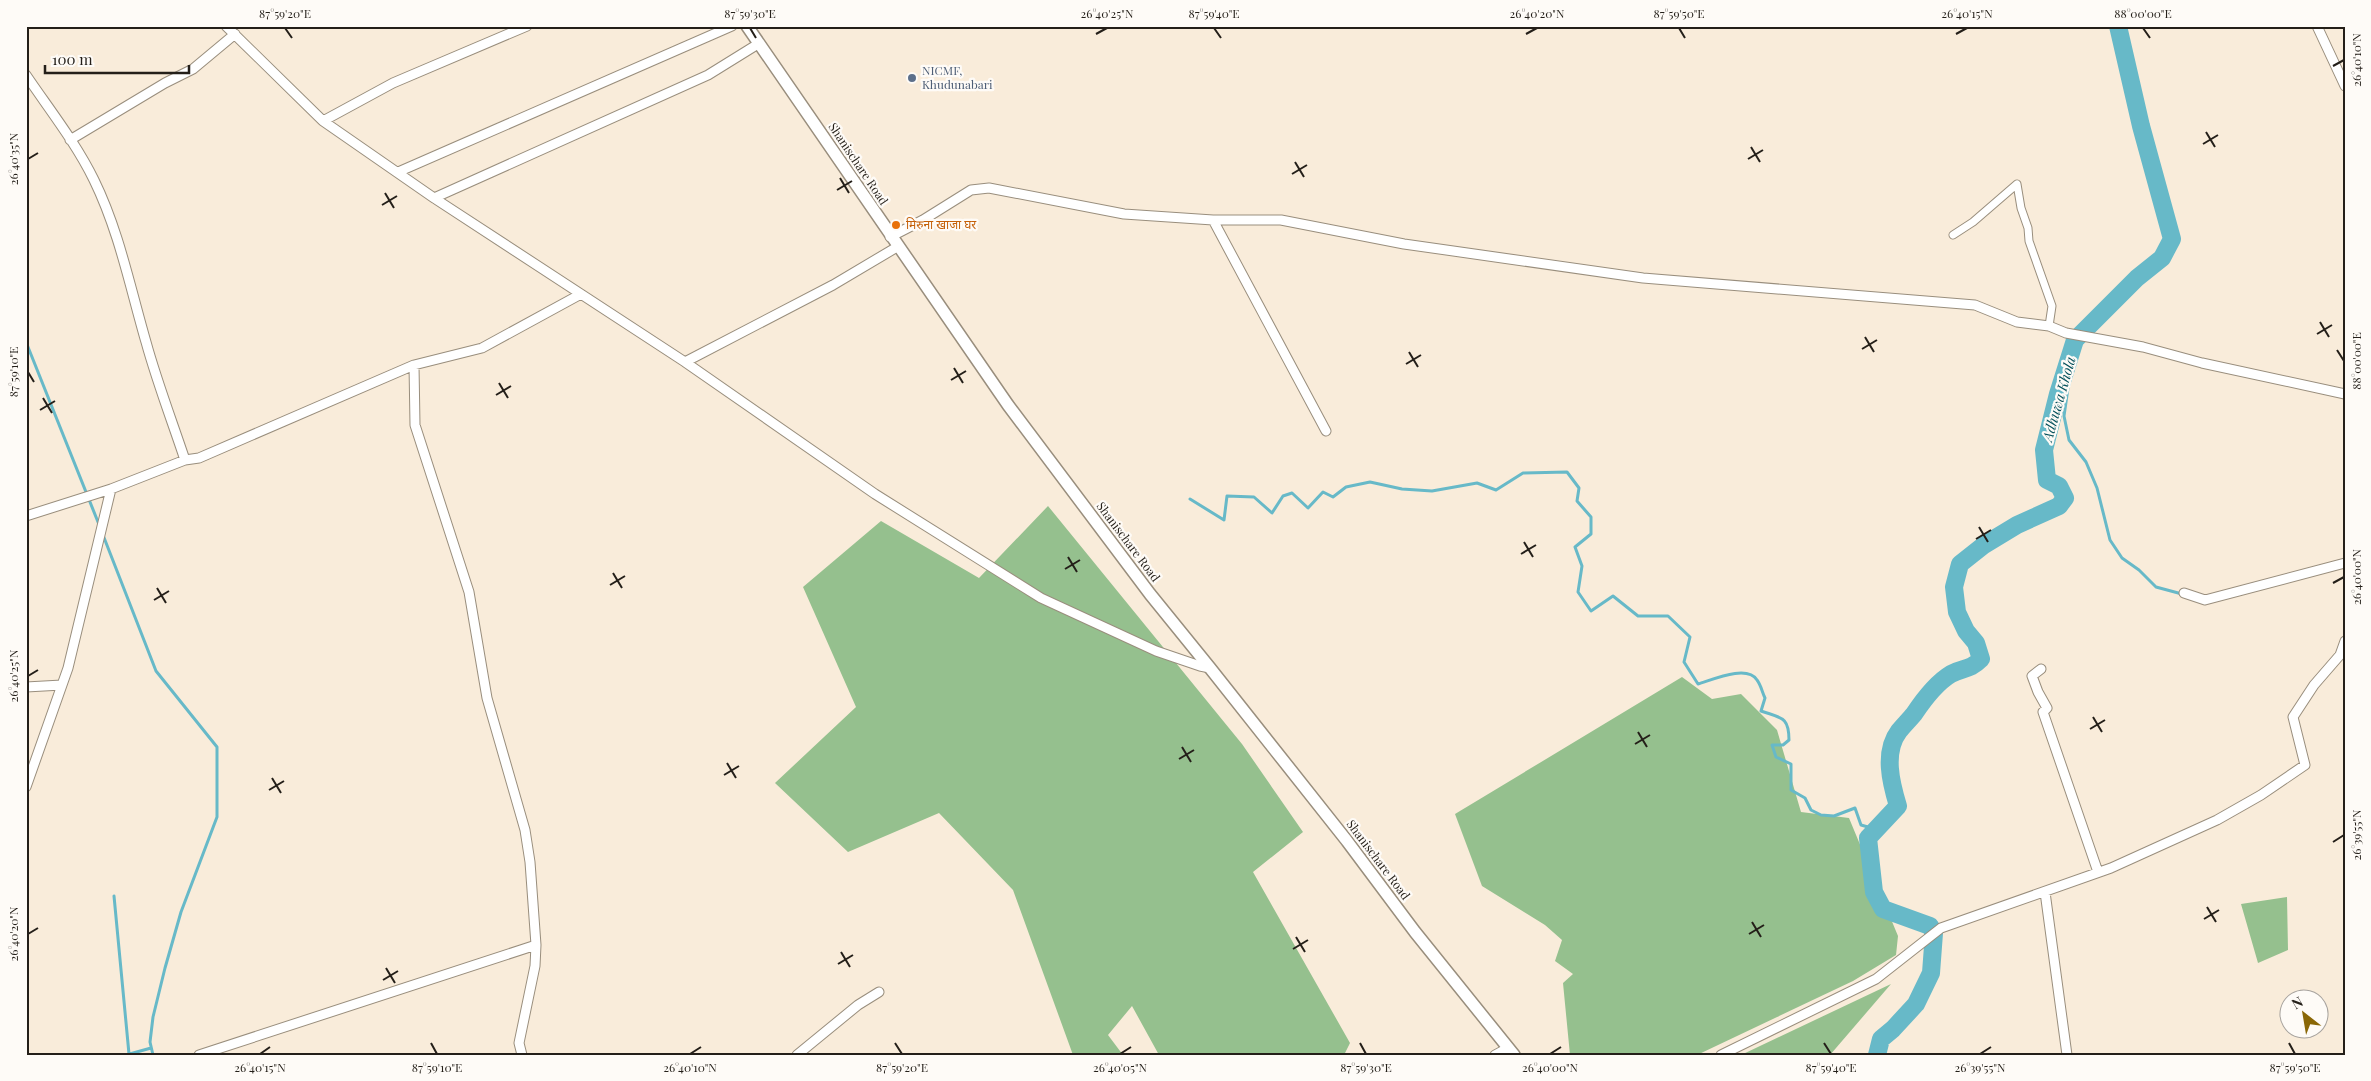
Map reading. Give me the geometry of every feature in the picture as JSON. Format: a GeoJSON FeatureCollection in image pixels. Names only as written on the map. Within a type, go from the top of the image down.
{"type":"FeatureCollection","features":[{"type":"Feature","properties":{"kind":"street"},"geometry":{"type":"LineString","coordinates":[[323,120],[393,83],[528,26]]}},
{"type":"Feature","properties":{"kind":"street"},"geometry":{"type":"LineString","coordinates":[[398,172],[732,26]]}},
{"type":"Feature","properties":{"kind":"street","name":"Shanischare Road"},"geometry":{"type":"LineString","coordinates":[[747,26],[844,166],[890,237],[1008,405],[1150,594],[1347,841],[1415,932],[1511,1051]]}},
{"type":"Feature","properties":{"kind":"street"},"geometry":{"type":"LineString","coordinates":[[2317,26],[2345,86]]}},
{"type":"Feature","properties":{"kind":"street"},"geometry":{"type":"LineString","coordinates":[[70,140],[192,69],[232,30],[323,120],[434,198],[685,362],[882,498],[1041,598],[1130,641],[1210,668]]}},
{"type":"Feature","properties":{"kind":"street"},"geometry":{"type":"LineString","coordinates":[[434,198],[708,75],[758,44]]}},
{"type":"Feature","properties":{"kind":"street"},"geometry":{"type":"LineString","coordinates":[[26,75],[94,179],[113,226],[137,304],[146,342],[186,460]]}},
{"type":"Feature","properties":{"kind":"street"},"geometry":{"type":"LineString","coordinates":[[1953,235],[1973,222],[2017,184],[2021,208],[2028,228],[2029,242],[2052,306],[2049,326]]}},
{"type":"Feature","properties":{"kind":"street"},"geometry":{"type":"LineString","coordinates":[[890,237],[971,190],[990,188],[1124,214],[1213,220],[1280,220],[1404,244],[1644,278],[1975,305],[2017,322],[2049,326],[2066,333],[2088,336],[2345,394]]}},
{"type":"Feature","properties":{"kind":"street"},"geometry":{"type":"LineString","coordinates":[[1213,220],[1326,431]]}},
{"type":"Feature","properties":{"kind":"street"},"geometry":{"type":"LineString","coordinates":[[685,362],[833,285],[897,247]]}},
{"type":"Feature","properties":{"kind":"street"},"geometry":{"type":"LineString","coordinates":[[26,516],[111,489],[186,460],[199,458],[414,365],[482,348],[581,294]]}},
{"type":"Feature","properties":{"kind":"street"},"geometry":{"type":"LineString","coordinates":[[414,365],[415,425],[469,592],[487,698],[524,830],[530,862],[536,966],[520,1043],[522,1055]]}},
{"type":"Feature","properties":{"kind":"street"},"geometry":{"type":"LineString","coordinates":[[26,787],[62,685],[111,489]]}},
{"type":"Feature","properties":{"kind":"street"},"geometry":{"type":"LineString","coordinates":[[2184,592],[2205,600],[2345,563]]}},
{"type":"Feature","properties":{"kind":"street"},"geometry":{"type":"LineString","coordinates":[[1721,1055],[1876,979],[1941,928],[2098,872],[2218,820],[2261,795],[2305,765],[2293,718],[2314,685],[2340,655],[2345,641]]}},
{"type":"Feature","properties":{"kind":"street"},"geometry":{"type":"LineString","coordinates":[[2041,668],[2032,676],[2047,708],[2043,712],[2098,872]]}},
{"type":"Feature","properties":{"kind":"street"},"geometry":{"type":"LineString","coordinates":[[26,687],[62,685]]}},
{"type":"Feature","properties":{"kind":"street"},"geometry":{"type":"LineString","coordinates":[[2045,892],[2067,1055]]}},
{"type":"Feature","properties":{"kind":"street"},"geometry":{"type":"LineString","coordinates":[[199,1055],[536,945]]}},
{"type":"Feature","properties":{"kind":"street"},"geometry":{"type":"LineString","coordinates":[[797,1055],[858,1005],[879,992]]}},
{"type":"Feature","properties":{"kind":"street"},"geometry":{"type":"LineString","coordinates":[[1495,1055],[1511,1051]]}},
{"type":"Feature","properties":{"kind":"green space"},"geometry":{"type":"Polygon","coordinates":[[[1048,506],[1242,744],[1303,832],[1253,872],[1350,1043],[1344,1055],[1159,1055],[1132,1006],[1108,1035],[1123,1055],[1073,1055],[1013,890],[939,813],[848,852],[775,783],[856,707],[803,587],[881,521],[979,578],[1048,506]]]}},
{"type":"Feature","properties":{"kind":"green space"},"geometry":{"type":"Polygon","coordinates":[[[1682,677],[1712,699],[1741,694],[1777,730],[1801,812],[1849,818],[1898,936],[1896,955],[1853,981],[1697,1055],[1570,1055],[1563,983],[1573,974],[1555,961],[1562,940],[1545,925],[1482,886],[1455,814],[1682,677]]]}},
{"type":"Feature","properties":{"kind":"green space"},"geometry":{"type":"Polygon","coordinates":[[[2287,897],[2288,950],[2258,963],[2241,904],[2287,897]]]}},
{"type":"Feature","properties":{"kind":"green space"},"geometry":{"type":"Polygon","coordinates":[[[1891,984],[1830,1055],[1741,1055],[1891,984]]]}},
{"type":"Feature","properties":{"kind":"waterway","name":"Adhuwa Khola"},"geometry":{"type":"LineString","coordinates":[[1877,1055],[1881,1039],[1916,1004],[1931,973],[1934,933],[1930,926],[1883,909],[1874,892],[1868,838],[1898,806],[1890,768],[1891,748],[1894,739],[1940,682],[1951,674],[1970,667],[1981,659],[1976,643],[1966,631],[1957,612],[1954,587],[1960,564],[1984,545],[2017,525],[2059,506],[2065,498],[2059,486],[2047,480],[2044,450],[2058,394],[2075,340],[2137,278],[2162,258],[2172,239],[2141,126],[2118,26]]}},
{"type":"Feature","properties":{"kind":"waterway"},"geometry":{"type":"LineString","coordinates":[[26,342],[100,527]]}},
{"type":"Feature","properties":{"kind":"waterway"},"geometry":{"type":"LineString","coordinates":[[2065,372],[2068,388],[2064,416],[2069,440],[2086,462],[2097,488],[2110,540],[2122,558],[2139,570],[2156,587],[2182,594]]}},
{"type":"Feature","properties":{"kind":"waterway"},"geometry":{"type":"LineString","coordinates":[[1190,499],[1224,520],[1227,496],[1254,497],[1272,513],[1283,496],[1292,493],[1308,508],[1323,492],[1333,497],[1346,487],[1370,482],[1402,489],[1432,491],[1477,483],[1496,490],[1523,473],[1567,472],[1579,488],[1577,501],[1591,517],[1591,534],[1575,547],[1582,566],[1578,592],[1591,611],[1613,596],[1638,616],[1668,616],[1690,637],[1684,662],[1698,684],[1729,674],[1746,673],[1752,675],[1758,682],[1765,698],[1761,711],[1779,717],[1787,726],[1789,740],[1783,745],[1772,745],[1776,757],[1791,764],[1791,790],[1805,798],[1811,810],[1821,815],[1834,816],[1855,808],[1861,825],[1875,829]]}},
{"type":"Feature","properties":{"kind":"waterway"},"geometry":{"type":"LineString","coordinates":[[103,535],[156,671],[217,747],[217,817],[181,912],[165,968],[153,1017],[150,1042],[153,1055]]}},
{"type":"Feature","properties":{"kind":"waterway"},"geometry":{"type":"LineString","coordinates":[[114,896],[129,1054]]}},
{"type":"Feature","properties":{"kind":"waterway"},"geometry":{"type":"LineString","coordinates":[[126,1055],[151,1048]]}},
{"type":"Feature","properties":{"kind":"place","name":"NICMF, Khudunabari"},"geometry":{"type":"Point","coordinates":[912,78]}},
{"type":"Feature","properties":{"kind":"place","name":"मिरुना खाजा घर"},"geometry":{"type":"Point","coordinates":[896,225]}}]}
